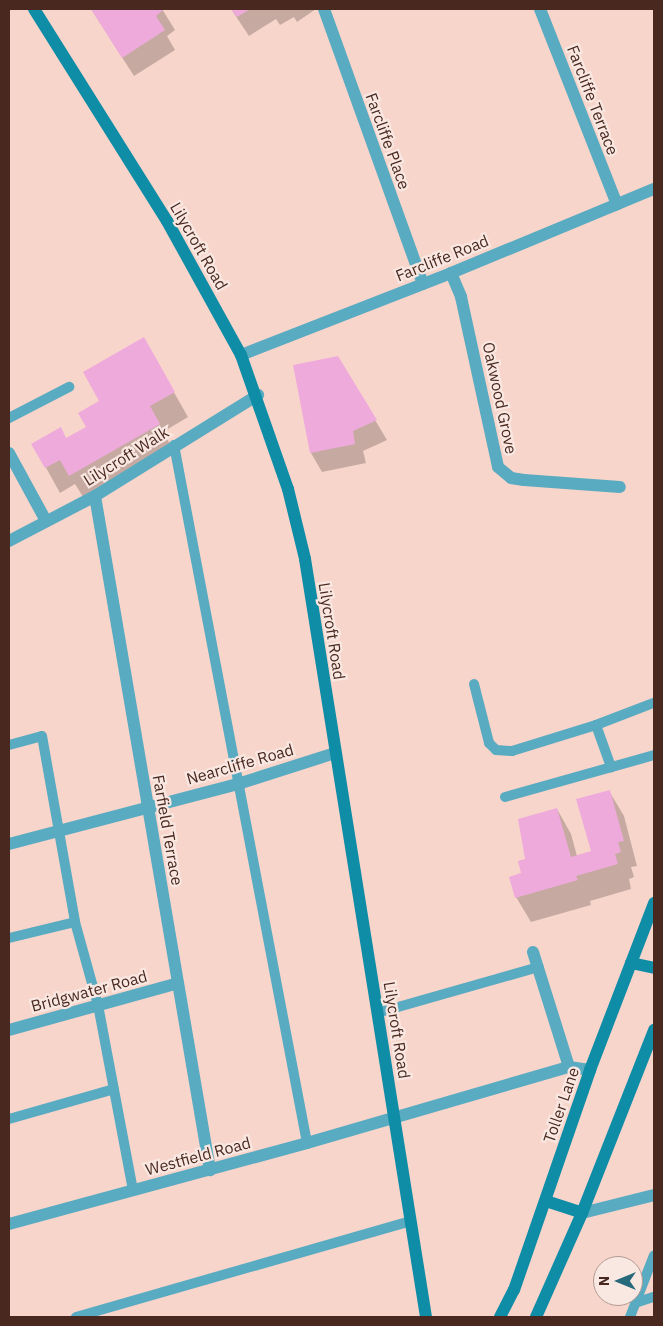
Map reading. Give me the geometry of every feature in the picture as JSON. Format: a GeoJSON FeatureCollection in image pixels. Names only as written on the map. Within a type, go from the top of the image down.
{"type":"FeatureCollection","features":[{"type":"Feature","properties":{"kind":"street","name":"Lilycroft Road"},"geometry":{"type":"LineString","coordinates":[[34,9],[167,222],[241,355],[258,395],[288,489],[304,559],[426,1317]]}},
{"type":"Feature","properties":{"kind":"street","name":"Farcliffe Place"},"geometry":{"type":"LineString","coordinates":[[324,9],[422,284]]}},
{"type":"Feature","properties":{"kind":"street","name":"Farcliffe Terrace"},"geometry":{"type":"LineString","coordinates":[[540,9],[617,204]]}},
{"type":"Feature","properties":{"kind":"street","name":"Farcliffe Road"},"geometry":{"type":"LineString","coordinates":[[241,355],[451,273],[654,189]]}},
{"type":"Feature","properties":{"kind":"street","name":"Oakwood Grove"},"geometry":{"type":"LineString","coordinates":[[451,273],[461,297],[498,467],[503,474],[517,479],[620,487]]}},
{"type":"Feature","properties":{"kind":"street","name":"Lilycroft Walk"},"geometry":{"type":"LineString","coordinates":[[9,540],[95,496],[174,445],[258,395]]}},
{"type":"Feature","properties":{"kind":"street"},"geometry":{"type":"LineString","coordinates":[[9,453],[46,521]]}},
{"type":"Feature","properties":{"kind":"street","name":"Farfield Terrace"},"geometry":{"type":"LineString","coordinates":[[95,496],[210,1170]]}},
{"type":"Feature","properties":{"kind":"street","name":"Nearcliffe Road"},"geometry":{"type":"LineString","coordinates":[[9,844],[241,783],[335,753]]}},
{"type":"Feature","properties":{"kind":"street","name":"Toller Lane"},"geometry":{"type":"LineString","coordinates":[[500,1317],[514,1290],[590,1070],[654,903]]}},
{"type":"Feature","properties":{"kind":"street"},"geometry":{"type":"LineString","coordinates":[[533,952],[569,1067],[590,1070]]}},
{"type":"Feature","properties":{"kind":"street"},"geometry":{"type":"LineString","coordinates":[[631,963],[654,968]]}},
{"type":"Feature","properties":{"kind":"street","name":"Bridgwater Road"},"geometry":{"type":"LineString","coordinates":[[9,1030],[178,983]]}},
{"type":"Feature","properties":{"kind":"street"},"geometry":{"type":"LineString","coordinates":[[536,1317],[582,1213],[654,1030]]}},
{"type":"Feature","properties":{"kind":"street","name":"Westfield Road"},"geometry":{"type":"LineString","coordinates":[[9,1224],[307,1144],[569,1067]]}},
{"type":"Feature","properties":{"kind":"street"},"geometry":{"type":"LineString","coordinates":[[546,1201],[582,1213],[654,1194]]}},
{"type":"Feature","properties":{"kind":"lane"},"geometry":{"type":"LineString","coordinates":[[9,418],[69,387]]}},
{"type":"Feature","properties":{"kind":"lane"},"geometry":{"type":"LineString","coordinates":[[174,445],[241,783],[307,1144]]}},
{"type":"Feature","properties":{"kind":"lane"},"geometry":{"type":"LineString","coordinates":[[474,684],[489,743],[496,750],[512,751],[596,725],[653,703]]}},
{"type":"Feature","properties":{"kind":"lane"},"geometry":{"type":"LineString","coordinates":[[596,725],[612,767]]}},
{"type":"Feature","properties":{"kind":"lane"},"geometry":{"type":"LineString","coordinates":[[9,745],[42,736],[75,922],[98,1005],[133,1190]]}},
{"type":"Feature","properties":{"kind":"lane"},"geometry":{"type":"LineString","coordinates":[[505,797],[654,755]]}},
{"type":"Feature","properties":{"kind":"lane"},"geometry":{"type":"LineString","coordinates":[[9,938],[75,922]]}},
{"type":"Feature","properties":{"kind":"lane"},"geometry":{"type":"LineString","coordinates":[[377,1012],[539,968]]}},
{"type":"Feature","properties":{"kind":"lane"},"geometry":{"type":"LineString","coordinates":[[9,1119],[114,1089]]}},
{"type":"Feature","properties":{"kind":"lane"},"geometry":{"type":"LineString","coordinates":[[76,1317],[410,1221]]}},
{"type":"Feature","properties":{"kind":"lane"},"geometry":{"type":"LineString","coordinates":[[643,1283],[654,1255]]}},
{"type":"Feature","properties":{"kind":"building"},"geometry":{"type":"Polygon","coordinates":[[[91,9],[164,9],[156,16],[165,30],[122,58],[91,9]]]}},
{"type":"Feature","properties":{"kind":"building"},"geometry":{"type":"Polygon","coordinates":[[[231,9],[250,9],[237,17],[231,9]]]}},
{"type":"Feature","properties":{"kind":"building"},"geometry":{"type":"Polygon","coordinates":[[[144,337],[175,392],[150,406],[160,424],[69,476],[60,460],[45,468],[31,444],[61,427],[66,438],[86,427],[78,413],[99,401],[83,372],[144,337]]]}},
{"type":"Feature","properties":{"kind":"building"},"geometry":{"type":"Polygon","coordinates":[[[338,356],[377,420],[353,431],[355,444],[310,453],[293,365],[338,356]]]}},
{"type":"Feature","properties":{"kind":"building"},"geometry":{"type":"Polygon","coordinates":[[[610,790],[624,841],[618,842],[621,852],[615,854],[618,864],[576,876],[578,880],[515,898],[509,877],[521,873],[518,861],[525,859],[518,819],[557,808],[571,857],[591,851],[576,799],[610,790]]]}}]}
